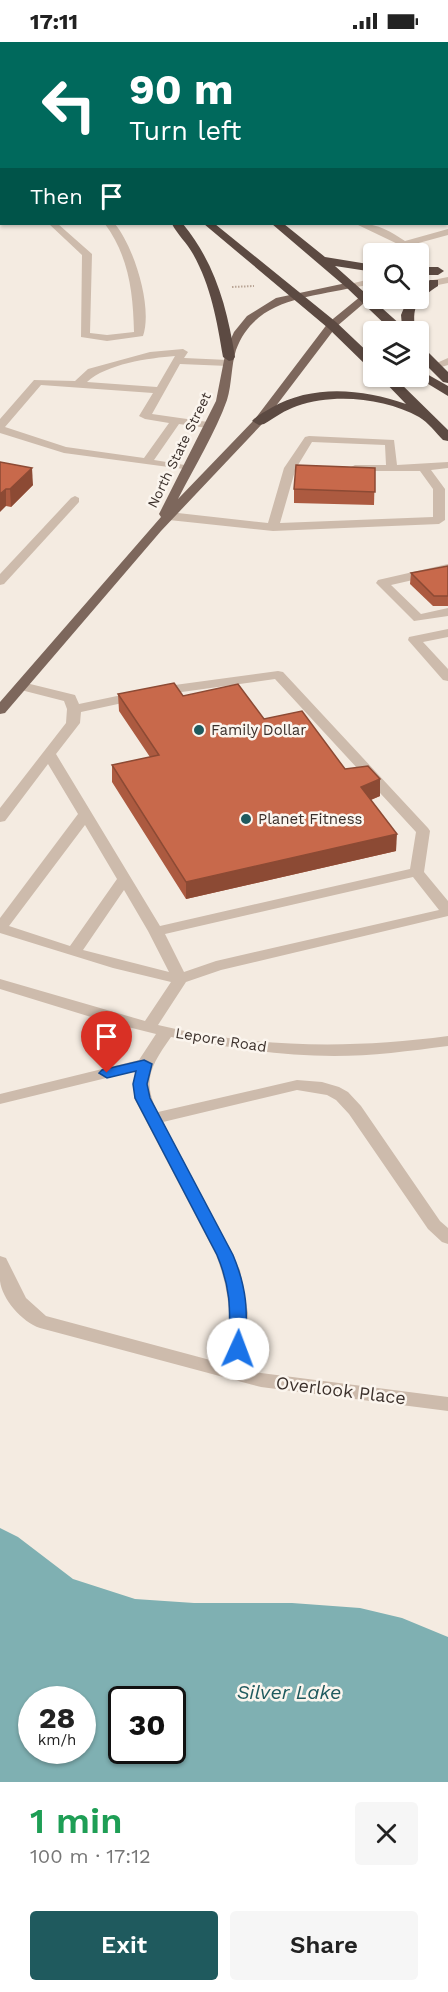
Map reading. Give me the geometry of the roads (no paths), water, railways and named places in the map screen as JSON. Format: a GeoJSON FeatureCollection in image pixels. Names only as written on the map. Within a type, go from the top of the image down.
{"type":"FeatureCollection","features":[{"type":"Feature","properties":{"kind":"highway"},"geometry":{"type":"LineString","coordinates":[[178,225],[188,236],[215,288],[222,311],[229,360]]}},
{"type":"Feature","properties":{"kind":"highway"},"geometry":{"type":"LineString","coordinates":[[210,225],[332,325],[363,355]]}},
{"type":"Feature","properties":{"kind":"highway"},"geometry":{"type":"LineString","coordinates":[[279,225],[363,293]]}},
{"type":"Feature","properties":{"kind":"highway"},"geometry":{"type":"LineString","coordinates":[[320,259],[363,267]]}},
{"type":"Feature","properties":{"kind":"highway"},"geometry":{"type":"LineString","coordinates":[[380,309],[391,321]]}},
{"type":"Feature","properties":{"kind":"highway"},"geometry":{"type":"LineString","coordinates":[[429,360],[448,379]]}},
{"type":"Feature","properties":{"kind":"highway"},"geometry":{"type":"LineString","coordinates":[[429,380],[448,392]]}},
{"type":"Feature","properties":{"kind":"highway"},"geometry":{"type":"LineString","coordinates":[[396,387],[448,437]]}},
{"type":"Feature","properties":{"kind":"highway"},"geometry":{"type":"LineString","coordinates":[[259,421],[290,404],[310,397],[332,394],[375,398],[425,415]]}},
{"type":"Feature","properties":{"kind":"main road","name":"North State Street"},"geometry":{"type":"LineString","coordinates":[[158,528],[224,392],[229,360],[240,329],[250,317],[265,306],[295,295],[351,285]]}},
{"type":"Feature","properties":{"kind":"main road","name":"North State Street"},"geometry":{"type":"LineString","coordinates":[[0,710],[158,528],[259,421],[332,325],[363,302]]}},
{"type":"Feature","properties":{"kind":"street"},"geometry":{"type":"LineString","coordinates":[[54,225],[87,254],[88,287],[85,335],[107,338],[139,334],[139,310],[131,260],[121,235],[111,225]]}},
{"type":"Feature","properties":{"kind":"street"},"geometry":{"type":"LineString","coordinates":[[364,225],[384,232],[404,244],[448,232]]}},
{"type":"Feature","properties":{"kind":"street"},"geometry":{"type":"LineString","coordinates":[[440,274],[448,280]]}},
{"type":"Feature","properties":{"kind":"street"},"geometry":{"type":"LineString","coordinates":[[351,285],[363,283]]}},
{"type":"Feature","properties":{"kind":"street"},"geometry":{"type":"LineString","coordinates":[[77,385],[93,371],[150,355],[183,352],[146,416],[208,425]]}},
{"type":"Feature","properties":{"kind":"street"},"geometry":{"type":"LineString","coordinates":[[177,361],[229,360]]}},
{"type":"Feature","properties":{"kind":"street"},"geometry":{"type":"LineString","coordinates":[[435,366],[448,361]]}},
{"type":"Feature","properties":{"kind":"street"},"geometry":{"type":"LineString","coordinates":[[160,390],[38,382],[0,427],[64,450],[187,468]]}},
{"type":"Feature","properties":{"kind":"street"},"geometry":{"type":"LineString","coordinates":[[147,462],[176,421]]}},
{"type":"Feature","properties":{"kind":"street"},"geometry":{"type":"LineString","coordinates":[[273,528],[290,468],[309,439],[390,442],[392,468]]}},
{"type":"Feature","properties":{"kind":"street"},"geometry":{"type":"LineString","coordinates":[[347,468],[423,468],[448,465]]}},
{"type":"Feature","properties":{"kind":"street"},"geometry":{"type":"LineString","coordinates":[[290,468],[324,468]]}},
{"type":"Feature","properties":{"kind":"street"},"geometry":{"type":"LineString","coordinates":[[169,516],[273,528],[439,520],[439,489],[423,468]]}},
{"type":"Feature","properties":{"kind":"street"},"geometry":{"type":"LineString","coordinates":[[0,581],[75,500]]}},
{"type":"Feature","properties":{"kind":"street"},"geometry":{"type":"LineString","coordinates":[[448,568],[382,583],[418,618],[448,612]]}},
{"type":"Feature","properties":{"kind":"street"},"geometry":{"type":"LineString","coordinates":[[445,671],[414,640],[448,633]]}},
{"type":"Feature","properties":{"kind":"street"},"geometry":{"type":"LineString","coordinates":[[74,709],[173,689],[278,675],[423,831],[417,872],[448,912],[216,966],[180,979],[74,952],[0,928],[85,815]]}},
{"type":"Feature","properties":{"kind":"street"},"geometry":{"type":"LineString","coordinates":[[0,818],[73,723],[74,709],[70,698],[22,686]]}},
{"type":"Feature","properties":{"kind":"street"},"geometry":{"type":"LineString","coordinates":[[49,754],[156,930],[180,979],[144,1064],[140,1084],[142,1098],[225,1255],[235,1279],[239,1301],[238,1349],[233,1373]]}},
{"type":"Feature","properties":{"kind":"street"},"geometry":{"type":"LineString","coordinates":[[156,930],[417,872]]}},
{"type":"Feature","properties":{"kind":"street"},"geometry":{"type":"LineString","coordinates":[[74,952],[124,879]]}},
{"type":"Feature","properties":{"kind":"street","name":"Lepore Road"},"geometry":{"type":"LineString","coordinates":[[0,984],[86,1011],[158,1029],[264,1048],[305,1052],[350,1052],[448,1041]]}},
{"type":"Feature","properties":{"kind":"street"},"geometry":{"type":"LineString","coordinates":[[0,1099],[144,1064]]}},
{"type":"Feature","properties":{"kind":"street"},"geometry":{"type":"LineString","coordinates":[[153,1119],[284,1087],[309,1085],[333,1091],[349,1102],[434,1225],[448,1239]]}},
{"type":"Feature","properties":{"kind":"street","name":"Overlook Place"},"geometry":{"type":"LineString","coordinates":[[0,1262],[26,1313],[40,1321],[233,1373],[288,1385],[448,1404]]}},
{"type":"Feature","properties":{"kind":"water","name":"Silver Lake"},"geometry":{"type":"Polygon","coordinates":[[[0,1528],[18,1537],[73,1579],[135,1599],[194,1603],[292,1603],[360,1608],[402,1618],[448,1637],[448,1782],[0,1782],[0,1528]]]}},
{"type":"Feature","properties":{"kind":"place","name":"Family Dollar"},"geometry":{"type":"Point","coordinates":[199,730]}},
{"type":"Feature","properties":{"kind":"place","name":"Planet Fitness"},"geometry":{"type":"Point","coordinates":[246,819]}}]}
